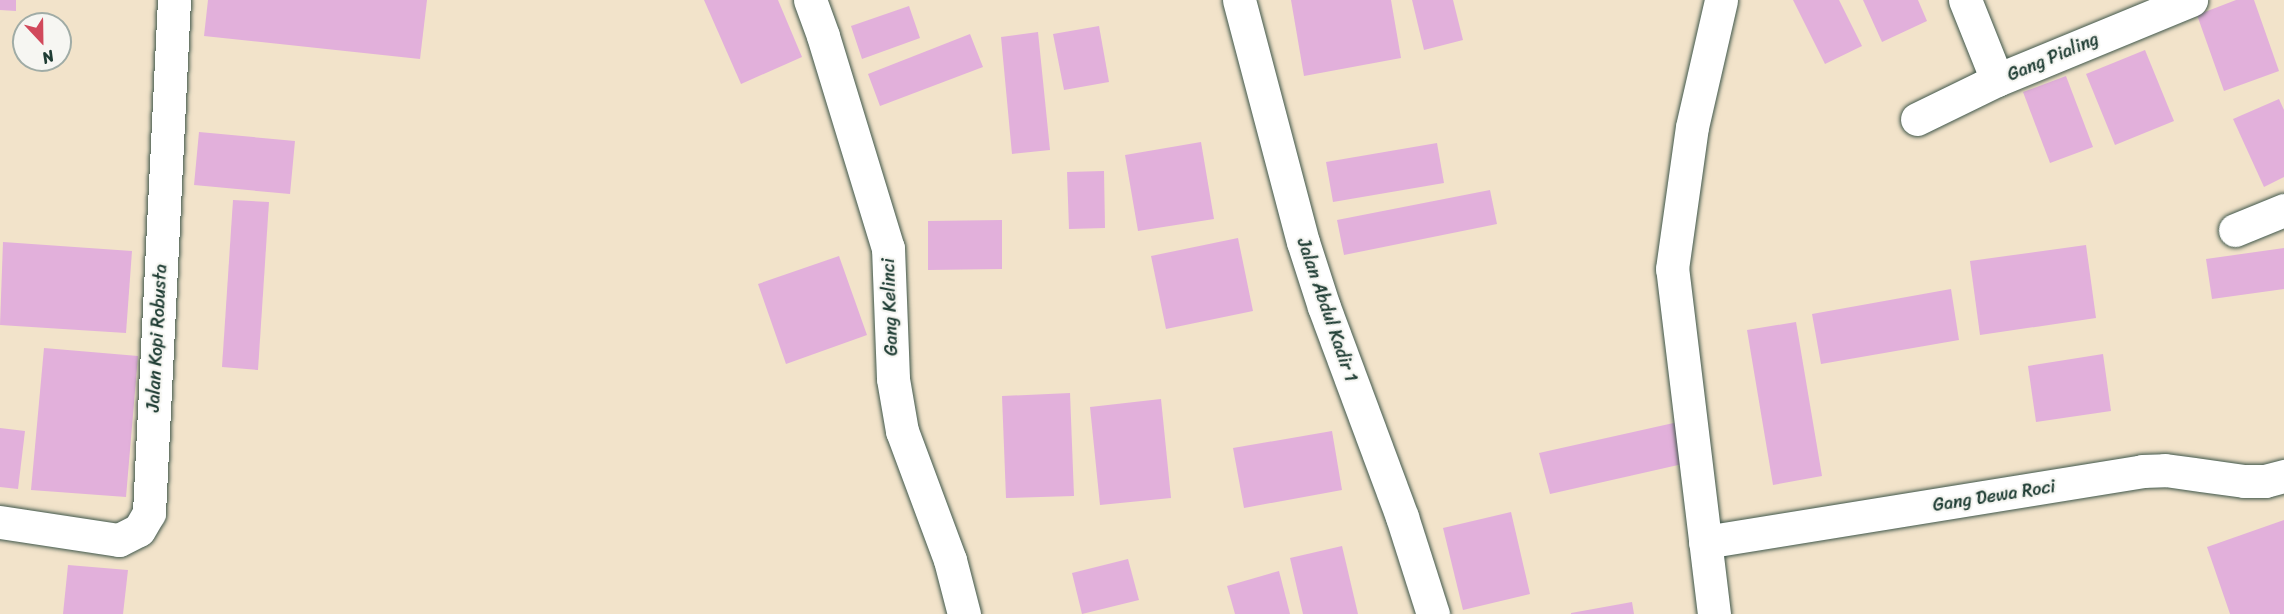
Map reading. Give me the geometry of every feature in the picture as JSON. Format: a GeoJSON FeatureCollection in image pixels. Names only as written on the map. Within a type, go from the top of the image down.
{"type":"FeatureCollection","features":[{"type":"Feature","properties":{"kind":"street","name":"Jalan Kopi Robusta"},"geometry":{"type":"LineString","coordinates":[[0,522],[119,540],[139,530],[149,513],[174,0]]}},
{"type":"Feature","properties":{"kind":"street","name":"Gang Kelinci"},"geometry":{"type":"LineString","coordinates":[[810,0],[883,224],[891,278],[895,401],[902,431],[950,560],[964,614]]}},
{"type":"Feature","properties":{"kind":"street","name":"Jalan Abdul Kadir 1"},"geometry":{"type":"LineString","coordinates":[[1239,0],[1306,253],[1402,517],[1433,614]]}},
{"type":"Feature","properties":{"kind":"street"},"geometry":{"type":"LineString","coordinates":[[1714,614],[1672,269],[1692,128],[1721,0]]}},
{"type":"Feature","properties":{"kind":"street"},"geometry":{"type":"LineString","coordinates":[[1965,0],[1997,80]]}},
{"type":"Feature","properties":{"kind":"street","name":"Gang Pialing"},"geometry":{"type":"LineString","coordinates":[[1917,119],[1997,80],[2191,0]]}},
{"type":"Feature","properties":{"kind":"street"},"geometry":{"type":"LineString","coordinates":[[2235,230],[2284,210]]}},
{"type":"Feature","properties":{"kind":"street","name":"Gang Dewa Roci"},"geometry":{"type":"LineString","coordinates":[[1705,542],[2142,471],[2165,470],[2244,481],[2265,481],[2284,476]]}},
{"type":"Feature","properties":{"kind":"building"},"geometry":{"type":"Polygon","coordinates":[[[0,0],[16,0],[16,11],[0,10],[0,0]]]}},
{"type":"Feature","properties":{"kind":"building"},"geometry":{"type":"Polygon","coordinates":[[[208,0],[427,0],[420,59],[204,36],[208,0]]]}},
{"type":"Feature","properties":{"kind":"building"},"geometry":{"type":"Polygon","coordinates":[[[704,0],[778,0],[802,57],[741,84],[704,0]]]}},
{"type":"Feature","properties":{"kind":"building"},"geometry":{"type":"Polygon","coordinates":[[[1291,0],[1391,0],[1401,58],[1304,76],[1291,0]]]}},
{"type":"Feature","properties":{"kind":"building"},"geometry":{"type":"Polygon","coordinates":[[[1412,0],[1453,0],[1463,40],[1424,50],[1412,0]]]}},
{"type":"Feature","properties":{"kind":"building"},"geometry":{"type":"Polygon","coordinates":[[[1793,0],[1839,0],[1862,46],[1825,64],[1793,0]]]}},
{"type":"Feature","properties":{"kind":"building"},"geometry":{"type":"Polygon","coordinates":[[[1863,0],[1918,0],[1927,21],[1882,42],[1863,0]]]}},
{"type":"Feature","properties":{"kind":"building"},"geometry":{"type":"Polygon","coordinates":[[[2236,0],[2254,0],[2279,71],[2224,91],[2197,15],[2236,0]]]}},
{"type":"Feature","properties":{"kind":"building"},"geometry":{"type":"Polygon","coordinates":[[[909,6],[920,38],[862,59],[851,26],[909,6]]]}},
{"type":"Feature","properties":{"kind":"building"},"geometry":{"type":"Polygon","coordinates":[[[1099,26],[1109,82],[1064,90],[1053,34],[1099,26]]]}},
{"type":"Feature","properties":{"kind":"building"},"geometry":{"type":"Polygon","coordinates":[[[1038,32],[1050,150],[1012,154],[1001,37],[1038,32]]]}},
{"type":"Feature","properties":{"kind":"building"},"geometry":{"type":"Polygon","coordinates":[[[970,34],[983,67],[880,106],[868,74],[970,34]]]}},
{"type":"Feature","properties":{"kind":"building"},"geometry":{"type":"Polygon","coordinates":[[[2145,50],[2174,121],[2115,145],[2086,74],[2145,50]]]}},
{"type":"Feature","properties":{"kind":"building"},"geometry":{"type":"Polygon","coordinates":[[[2066,76],[2093,147],[2050,163],[2023,92],[2066,76]]]}},
{"type":"Feature","properties":{"kind":"building"},"geometry":{"type":"Polygon","coordinates":[[[2279,99],[2284,110],[2284,177],[2264,187],[2233,119],[2279,99]]]}},
{"type":"Feature","properties":{"kind":"building"},"geometry":{"type":"Polygon","coordinates":[[[199,132],[295,141],[290,194],[194,185],[199,132]]]}},
{"type":"Feature","properties":{"kind":"building"},"geometry":{"type":"Polygon","coordinates":[[[1201,142],[1214,219],[1138,231],[1125,155],[1201,142]]]}},
{"type":"Feature","properties":{"kind":"building"},"geometry":{"type":"Polygon","coordinates":[[[1437,143],[1444,183],[1333,202],[1326,162],[1437,143]]]}},
{"type":"Feature","properties":{"kind":"building"},"geometry":{"type":"Polygon","coordinates":[[[1104,171],[1105,228],[1069,229],[1067,172],[1104,171]]]}},
{"type":"Feature","properties":{"kind":"building"},"geometry":{"type":"Polygon","coordinates":[[[1490,190],[1497,224],[1344,255],[1337,220],[1490,190]]]}},
{"type":"Feature","properties":{"kind":"building"},"geometry":{"type":"Polygon","coordinates":[[[233,200],[269,202],[258,370],[222,367],[233,200]]]}},
{"type":"Feature","properties":{"kind":"building"},"geometry":{"type":"Polygon","coordinates":[[[1002,220],[1002,269],[928,270],[928,221],[1002,220]]]}},
{"type":"Feature","properties":{"kind":"building"},"geometry":{"type":"Polygon","coordinates":[[[1238,238],[1253,311],[1166,329],[1151,256],[1238,238]]]}},
{"type":"Feature","properties":{"kind":"building"},"geometry":{"type":"Polygon","coordinates":[[[3,242],[132,251],[126,333],[0,325],[3,242]]]}},
{"type":"Feature","properties":{"kind":"building"},"geometry":{"type":"Polygon","coordinates":[[[2086,245],[2096,318],[1980,335],[1970,261],[2086,245]]]}},
{"type":"Feature","properties":{"kind":"building"},"geometry":{"type":"Polygon","coordinates":[[[2284,248],[2284,289],[2212,299],[2206,259],[2284,248]]]}},
{"type":"Feature","properties":{"kind":"building"},"geometry":{"type":"Polygon","coordinates":[[[839,256],[867,335],[786,364],[758,284],[839,256]]]}},
{"type":"Feature","properties":{"kind":"building"},"geometry":{"type":"Polygon","coordinates":[[[1951,289],[1959,340],[1821,364],[1812,314],[1951,289]]]}},
{"type":"Feature","properties":{"kind":"building"},"geometry":{"type":"Polygon","coordinates":[[[1796,322],[1822,476],[1773,485],[1747,330],[1796,322]]]}},
{"type":"Feature","properties":{"kind":"building"},"geometry":{"type":"Polygon","coordinates":[[[44,348],[138,356],[126,497],[31,490],[44,348]]]}},
{"type":"Feature","properties":{"kind":"building"},"geometry":{"type":"Polygon","coordinates":[[[2103,354],[2111,411],[2036,422],[2028,366],[2103,354]]]}},
{"type":"Feature","properties":{"kind":"building"},"geometry":{"type":"Polygon","coordinates":[[[1070,393],[1074,496],[1006,498],[1002,396],[1070,393]]]}},
{"type":"Feature","properties":{"kind":"building"},"geometry":{"type":"Polygon","coordinates":[[[1161,399],[1171,498],[1100,505],[1090,407],[1161,399]]]}},
{"type":"Feature","properties":{"kind":"building"},"geometry":{"type":"Polygon","coordinates":[[[1678,422],[1687,463],[1550,494],[1539,453],[1678,422]]]}},
{"type":"Feature","properties":{"kind":"building"},"geometry":{"type":"Polygon","coordinates":[[[0,428],[25,431],[18,489],[0,487],[0,428]]]}},
{"type":"Feature","properties":{"kind":"building"},"geometry":{"type":"Polygon","coordinates":[[[1332,431],[1342,490],[1244,508],[1233,448],[1332,431]]]}},
{"type":"Feature","properties":{"kind":"building"},"geometry":{"type":"Polygon","coordinates":[[[1511,512],[1530,594],[1463,610],[1443,528],[1511,512]]]}},
{"type":"Feature","properties":{"kind":"building"},"geometry":{"type":"Polygon","coordinates":[[[2284,520],[2284,614],[2230,614],[2207,547],[2284,520]]]}},
{"type":"Feature","properties":{"kind":"building"},"geometry":{"type":"Polygon","coordinates":[[[1342,546],[1358,614],[1303,614],[1290,558],[1342,546]]]}},
{"type":"Feature","properties":{"kind":"building"},"geometry":{"type":"Polygon","coordinates":[[[1128,559],[1139,600],[1082,614],[1072,573],[1128,559]]]}},
{"type":"Feature","properties":{"kind":"building"},"geometry":{"type":"Polygon","coordinates":[[[68,565],[128,570],[123,614],[63,614],[68,565]]]}},
{"type":"Feature","properties":{"kind":"building"},"geometry":{"type":"Polygon","coordinates":[[[1279,571],[1290,614],[1235,614],[1227,586],[1279,571]]]}},
{"type":"Feature","properties":{"kind":"building"},"geometry":{"type":"Polygon","coordinates":[[[1632,602],[1634,614],[1571,614],[1571,613],[1632,602]]]}}]}
